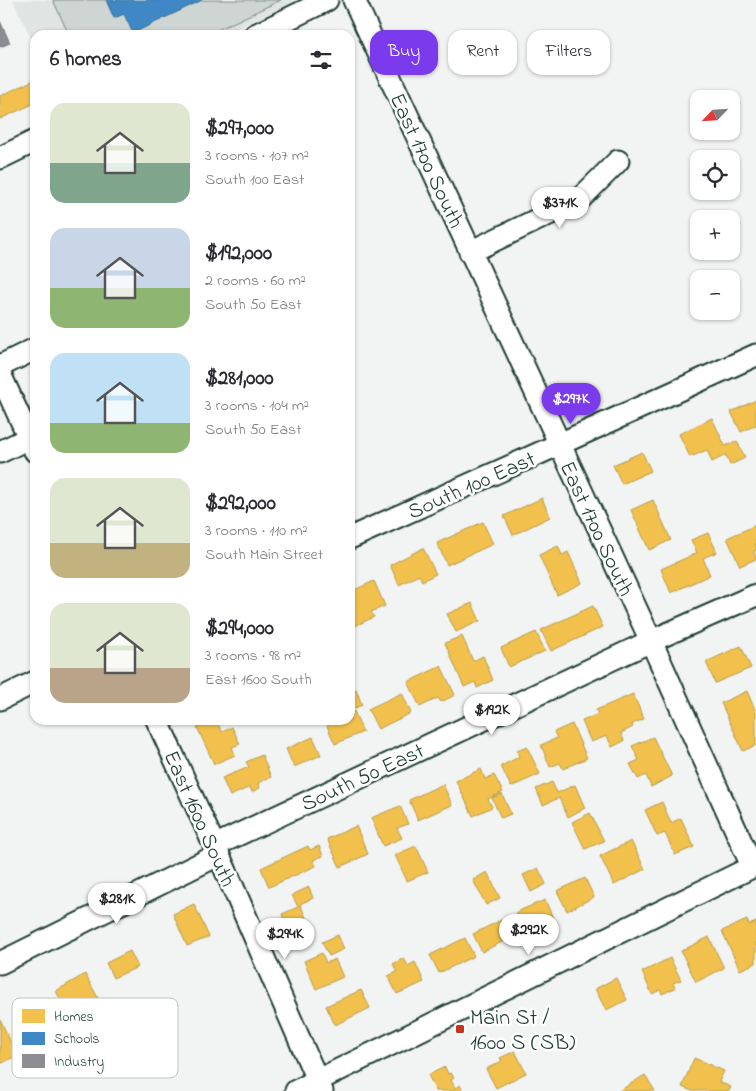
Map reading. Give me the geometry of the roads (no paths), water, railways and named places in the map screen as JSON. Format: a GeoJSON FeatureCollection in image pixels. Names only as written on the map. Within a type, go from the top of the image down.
{"type":"FeatureCollection","features":[{"type":"Feature","properties":{"kind":"street"},"geometry":{"type":"LineString","coordinates":[[264,30],[327,0]]}},
{"type":"Feature","properties":{"kind":"street","name":"East 1700 South"},"geometry":{"type":"LineString","coordinates":[[354,0],[754,866]]}},
{"type":"Feature","properties":{"kind":"street"},"geometry":{"type":"LineString","coordinates":[[0,158],[30,143]]}},
{"type":"Feature","properties":{"kind":"street"},"geometry":{"type":"LineString","coordinates":[[470,252],[580,199],[618,161]]}},
{"type":"Feature","properties":{"kind":"street"},"geometry":{"type":"LineString","coordinates":[[0,366],[30,351]]}},
{"type":"Feature","properties":{"kind":"street","name":"South 100 East"},"geometry":{"type":"LineString","coordinates":[[355,536],[756,354]]}},
{"type":"Feature","properties":{"kind":"street"},"geometry":{"type":"LineString","coordinates":[[0,374],[30,440]]}},
{"type":"Feature","properties":{"kind":"street"},"geometry":{"type":"LineString","coordinates":[[0,452],[30,444]]}},
{"type":"Feature","properties":{"kind":"street","name":"South 50 East"},"geometry":{"type":"LineString","coordinates":[[0,964],[216,850],[651,641],[756,595]]}},
{"type":"Feature","properties":{"kind":"street"},"geometry":{"type":"LineString","coordinates":[[0,700],[30,685]]}},
{"type":"Feature","properties":{"kind":"street","name":"East 1600 South"},"geometry":{"type":"LineString","coordinates":[[159,725],[320,1086]]}},
{"type":"Feature","properties":{"kind":"street"},"geometry":{"type":"LineString","coordinates":[[296,1091],[320,1086],[754,866]]}},
{"type":"Feature","properties":{"kind":"place","name":"Main St / 1600 S (SB)"},"geometry":{"type":"Point","coordinates":[460,1029]}}]}
